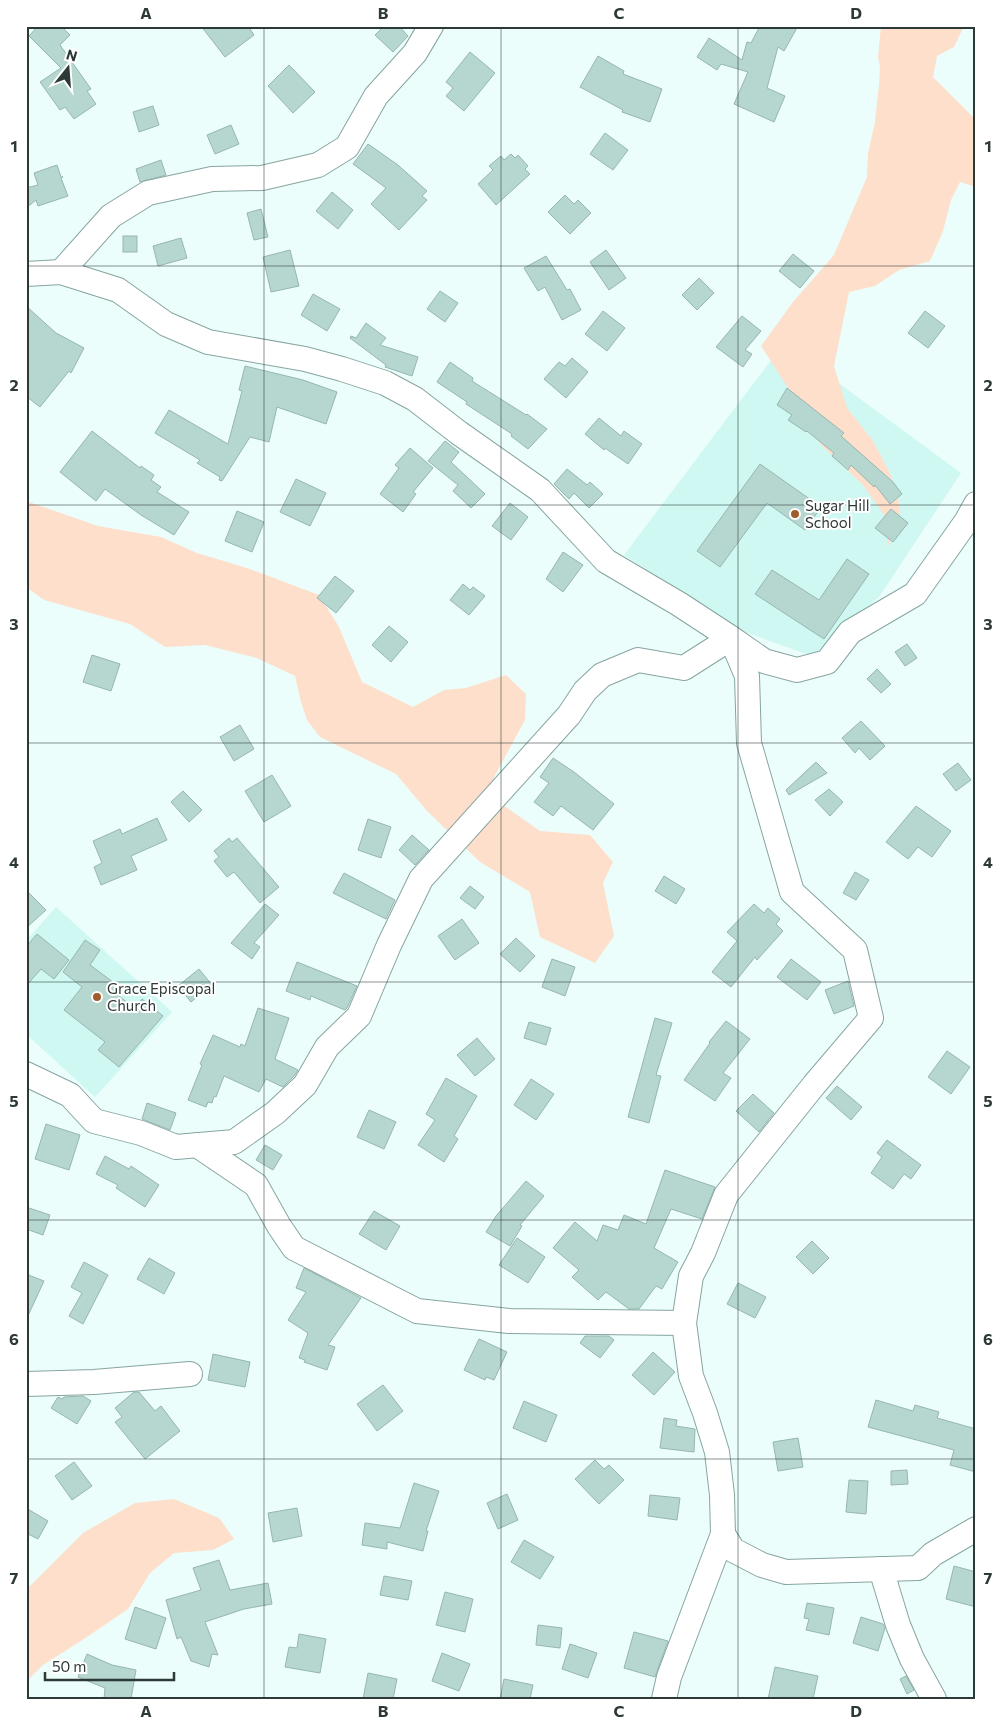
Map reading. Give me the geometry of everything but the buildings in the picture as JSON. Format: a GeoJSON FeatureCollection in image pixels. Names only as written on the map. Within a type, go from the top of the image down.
{"type":"FeatureCollection","features":[{"type":"Feature","properties":{"kind":"street"},"geometry":{"type":"LineString","coordinates":[[61,272],[111,216],[148,193],[212,179],[262,178],[318,165],[347,148],[376,96],[415,53],[431,26]]}},
{"type":"Feature","properties":{"kind":"street"},"geometry":{"type":"LineString","coordinates":[[26,274],[61,272],[118,290],[166,324],[208,342],[304,359],[385,383],[415,399],[459,433],[540,490],[606,561],[679,604],[764,661],[797,670],[827,662],[850,632],[915,594],[966,522],[976,504]]}},
{"type":"Feature","properties":{"kind":"street"},"geometry":{"type":"LineString","coordinates":[[26,1074],[70,1095],[94,1121],[141,1133],[176,1147],[234,1142],[275,1112],[305,1085],[327,1047],[359,1016],[389,945],[421,879],[569,715],[585,691],[602,675],[638,660],[684,668],[731,638]]}},
{"type":"Feature","properties":{"kind":"street"},"geometry":{"type":"LineString","coordinates":[[664,1699],[669,1677],[723,1534],[722,1495],[716,1452],[705,1413],[691,1376],[684,1323],[691,1276],[703,1253],[726,1195],[814,1085],[871,1018],[855,950],[792,892],[749,744],[747,676],[731,638]]}},
{"type":"Feature","properties":{"kind":"street"},"geometry":{"type":"LineString","coordinates":[[197,1145],[256,1185],[294,1248],[417,1312],[509,1321],[684,1323]]}},
{"type":"Feature","properties":{"kind":"street"},"geometry":{"type":"LineString","coordinates":[[26,1384],[94,1382],[190,1374]]}},
{"type":"Feature","properties":{"kind":"street"},"geometry":{"type":"LineString","coordinates":[[723,1534],[733,1550],[762,1565],[786,1572],[918,1568],[933,1554],[976,1529]]}},
{"type":"Feature","properties":{"kind":"street"},"geometry":{"type":"LineString","coordinates":[[881,1570],[898,1625],[912,1659],[934,1699]]}},
{"type":"Feature","properties":{"kind":"shaded area"},"geometry":{"type":"Polygon","coordinates":[[[881,26],[964,26],[954,47],[937,56],[933,77],[976,120],[976,187],[960,182],[951,200],[943,231],[930,261],[899,270],[875,286],[849,292],[834,366],[847,408],[873,441],[889,471],[898,495],[900,518],[888,546],[885,516],[863,485],[820,444],[799,405],[761,346],[793,302],[834,255],[867,177],[868,153],[875,122],[879,85],[880,67],[878,57],[881,26]]]}},
{"type":"Feature","properties":{"kind":"shaded area","name":"Sugar Hill School"},"geometry":{"type":"Polygon","coordinates":[[[784,343],[961,473],[879,597],[812,656],[742,631],[624,555],[784,343]]]}},
{"type":"Feature","properties":{"kind":"shaded area"},"geometry":{"type":"Polygon","coordinates":[[[26,501],[98,526],[161,537],[197,553],[250,569],[319,595],[339,627],[362,682],[413,707],[444,690],[466,688],[506,675],[526,694],[525,720],[494,777],[496,800],[540,831],[590,835],[613,862],[603,883],[614,936],[595,963],[540,937],[530,892],[480,862],[427,811],[396,774],[320,737],[307,720],[295,676],[257,658],[205,645],[165,647],[130,624],[44,600],[26,587],[26,501]]]}},
{"type":"Feature","properties":{"kind":"shaded area"},"geometry":{"type":"Polygon","coordinates":[[[56,907],[172,1012],[95,1097],[26,1034],[26,941],[56,907]]]}},
{"type":"Feature","properties":{"kind":"shaded area"},"geometry":{"type":"Polygon","coordinates":[[[174,1499],[219,1518],[234,1539],[213,1550],[174,1553],[150,1573],[128,1609],[43,1665],[26,1682],[26,1590],[83,1533],[135,1503],[174,1499]]]}},
{"type":"Feature","properties":{"kind":"place","name":"Sugar Hill School"},"geometry":{"type":"Point","coordinates":[795,514]}},
{"type":"Feature","properties":{"kind":"place","name":"Grace Episcopal Church"},"geometry":{"type":"Point","coordinates":[97,997]}}]}
